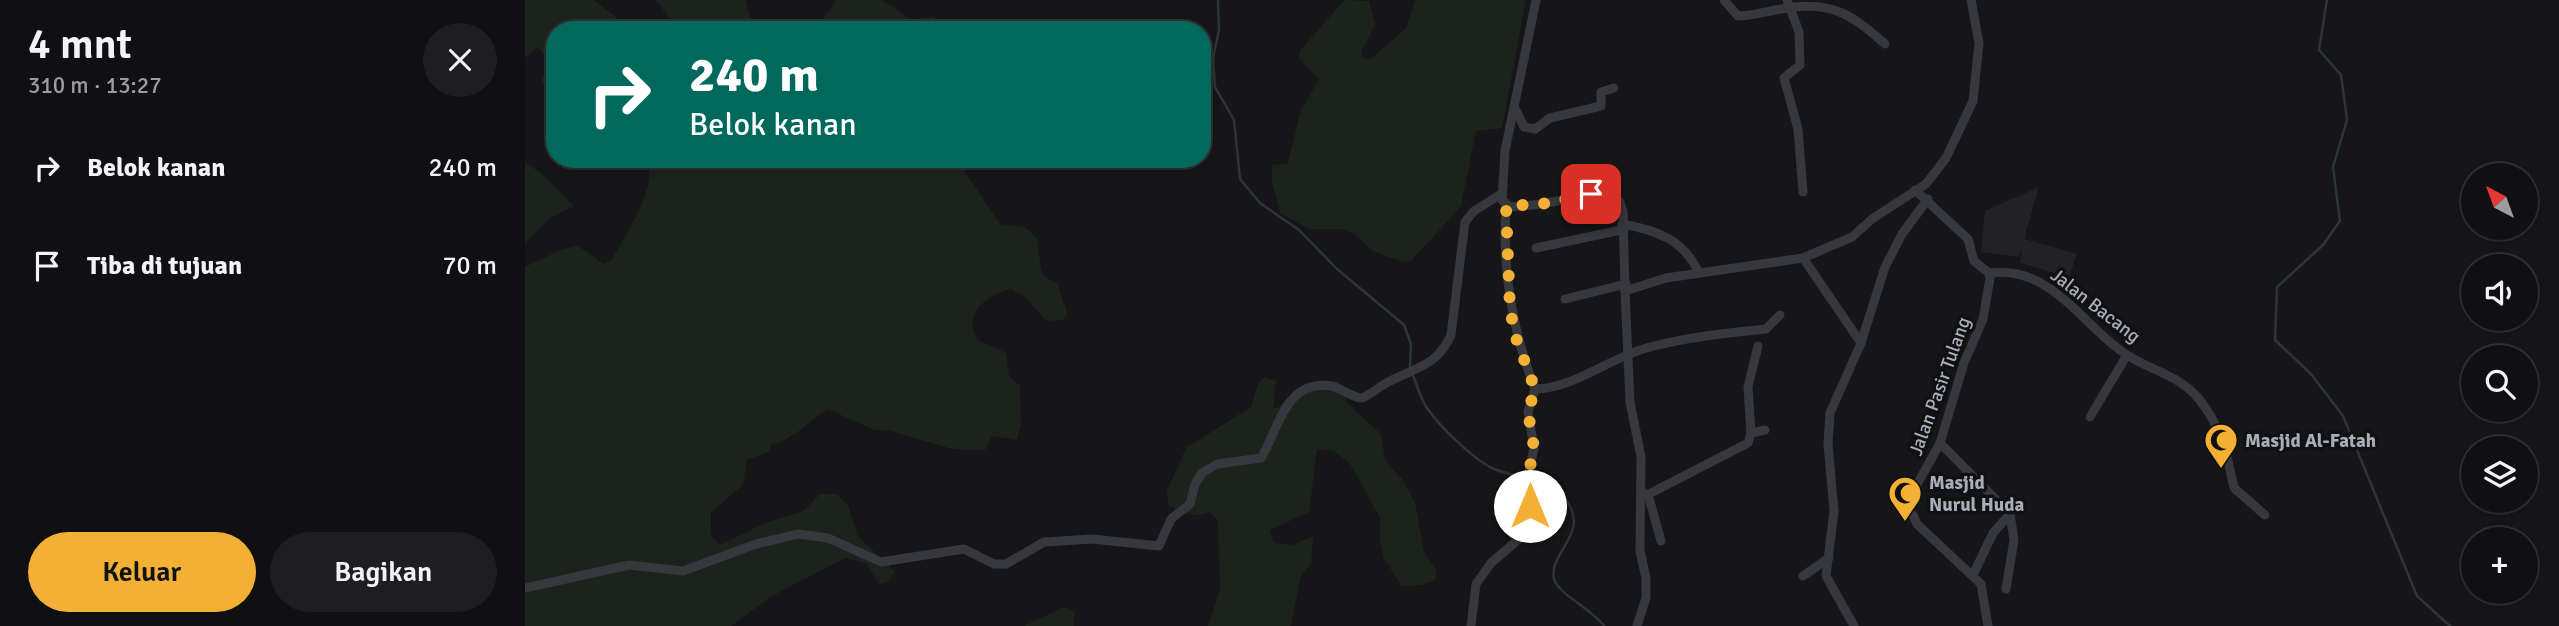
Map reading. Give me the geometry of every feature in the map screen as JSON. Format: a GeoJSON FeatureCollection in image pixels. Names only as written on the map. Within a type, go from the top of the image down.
{"type":"FeatureCollection","features":[{"type":"Feature","properties":{"kind":"street"},"geometry":{"type":"LineString","coordinates":[[1471,626],[1473,595],[1482,574],[1526,528],[1530,506],[1527,482],[1534,448],[1528,412],[1535,389],[1516,338],[1510,310],[1506,206],[1501,194],[1505,151],[1516,110],[1536,0]]}},
{"type":"Feature","properties":{"kind":"street"},"geometry":{"type":"LineString","coordinates":[[1724,0],[1738,16],[1788,4],[1828,6],[1858,21],[1885,44]]}},
{"type":"Feature","properties":{"kind":"street"},"geometry":{"type":"LineString","coordinates":[[1565,299],[1666,278],[1803,258],[1852,237],[1872,219],[1936,175],[1973,101],[1979,43],[1971,0]]}},
{"type":"Feature","properties":{"kind":"street"},"geometry":{"type":"LineString","coordinates":[[1788,4],[1799,32],[1800,65],[1784,78],[1798,130],[1803,192]]}},
{"type":"Feature","properties":{"kind":"street"},"geometry":{"type":"LineString","coordinates":[[1516,110],[1524,127],[1535,129],[1550,118],[1601,106],[1601,92],[1614,88]]}},
{"type":"Feature","properties":{"kind":"street"},"geometry":{"type":"LineString","coordinates":[[1915,190],[1970,241],[1974,261],[1989,273]]}},
{"type":"Feature","properties":{"kind":"street"},"geometry":{"type":"LineString","coordinates":[[1506,206],[1542,204],[1608,191],[1620,202],[1630,402],[1641,457],[1638,489],[1640,551],[1646,579],[1646,598],[1637,626]]}},
{"type":"Feature","properties":{"kind":"street"},"geometry":{"type":"LineString","coordinates":[[525,588],[629,565],[683,571],[755,544],[798,534],[828,538],[881,562],[964,549],[994,564],[1006,564],[1039,543],[1104,540],[1161,545],[1171,519],[1190,504],[1202,472],[1217,464],[1261,458],[1284,408],[1293,397],[1322,385],[1335,386],[1362,398],[1387,383],[1426,367],[1443,352],[1451,335],[1465,222],[1474,211],[1501,194]]}},
{"type":"Feature","properties":{"kind":"street"},"geometry":{"type":"LineString","coordinates":[[1854,626],[1828,581],[1834,511],[1828,444],[1830,413],[1861,343],[1891,253],[1928,200]]}},
{"type":"Feature","properties":{"kind":"street"},"geometry":{"type":"LineString","coordinates":[[1537,248],[1622,227],[1656,232],[1677,242],[1691,256],[1699,273]]}},
{"type":"Feature","properties":{"kind":"street"},"geometry":{"type":"LineString","coordinates":[[1803,258],[1861,343]]}},
{"type":"Feature","properties":{"kind":"street","name":"Jalan Bacang"},"geometry":{"type":"LineString","coordinates":[[1989,273],[2016,274],[2046,286],[2127,355],[2168,373],[2200,400],[2216,424],[2230,461],[2234,488],[2265,515]]}},
{"type":"Feature","properties":{"kind":"street","name":"Jalan Pasir Tulang"},"geometry":{"type":"LineString","coordinates":[[1987,626],[1981,584],[1917,524],[1913,515],[1903,510],[1940,443],[1965,363],[1983,319],[1989,273]]}},
{"type":"Feature","properties":{"kind":"street"},"geometry":{"type":"LineString","coordinates":[[1535,389],[1565,385],[1628,354],[1699,337],[1766,329],[1780,315]]}},
{"type":"Feature","properties":{"kind":"street"},"geometry":{"type":"LineString","coordinates":[[1647,495],[1748,443],[1751,433],[1748,387],[1758,346]]}},
{"type":"Feature","properties":{"kind":"street"},"geometry":{"type":"LineString","coordinates":[[2089,417],[2127,355]]}},
{"type":"Feature","properties":{"kind":"street"},"geometry":{"type":"LineString","coordinates":[[1751,433],[1765,430]]}},
{"type":"Feature","properties":{"kind":"street"},"geometry":{"type":"LineString","coordinates":[[1940,443],[2010,514],[2014,540],[2006,589]]}},
{"type":"Feature","properties":{"kind":"street"},"geometry":{"type":"LineString","coordinates":[[1638,489],[1647,495],[1661,541]]}},
{"type":"Feature","properties":{"kind":"street"},"geometry":{"type":"LineString","coordinates":[[1973,575],[1993,533],[2010,514]]}},
{"type":"Feature","properties":{"kind":"street"},"geometry":{"type":"LineString","coordinates":[[1803,576],[1829,558]]}},
{"type":"Feature","properties":{"kind":"shaded area"},"geometry":{"type":"Polygon","coordinates":[[[525,0],[594,0],[620,21],[546,21],[546,56],[538,47],[525,58],[525,0]]]}},
{"type":"Feature","properties":{"kind":"shaded area"},"geometry":{"type":"Polygon","coordinates":[[[656,0],[746,0],[750,17],[756,21],[671,21],[656,0]]]}},
{"type":"Feature","properties":{"kind":"shaded area"},"geometry":{"type":"Polygon","coordinates":[[[836,0],[882,0],[910,19],[934,17],[936,21],[822,21],[836,0]]]}},
{"type":"Feature","properties":{"kind":"shaded area"},"geometry":{"type":"Polygon","coordinates":[[[1345,0],[1369,1],[1375,24],[1361,52],[1364,59],[1371,59],[1406,28],[1415,0],[1526,0],[1502,128],[1476,131],[1461,206],[1411,261],[1403,262],[1372,251],[1356,235],[1342,229],[1309,229],[1280,213],[1272,182],[1272,165],[1288,163],[1300,113],[1319,79],[1299,59],[1300,51],[1339,6],[1345,0]]]}},
{"type":"Feature","properties":{"kind":"shaded area"},"geometry":{"type":"Polygon","coordinates":[[[546,71],[546,90],[541,80],[546,71]]]}},
{"type":"Feature","properties":{"kind":"shaded area"},"geometry":{"type":"Polygon","coordinates":[[[525,162],[542,174],[574,206],[548,219],[525,244],[525,162]]]}},
{"type":"Feature","properties":{"kind":"shaded area"},"geometry":{"type":"Polygon","coordinates":[[[649,168],[964,168],[1000,224],[1024,227],[1037,238],[1041,270],[1045,277],[1057,283],[1067,313],[1063,320],[1046,321],[1025,297],[1011,289],[985,301],[974,314],[972,322],[978,340],[1006,353],[1009,376],[1020,386],[1021,425],[1016,440],[992,436],[985,450],[952,449],[891,431],[874,430],[828,409],[794,435],[771,445],[769,452],[747,460],[743,485],[711,512],[711,535],[720,545],[765,523],[804,511],[820,494],[836,494],[848,505],[857,535],[895,572],[886,583],[879,584],[866,563],[845,558],[770,597],[731,626],[525,626],[525,267],[563,249],[578,246],[604,264],[611,261],[639,211],[648,187],[649,168]]]}},
{"type":"Feature","properties":{"kind":"shaded area"},"geometry":{"type":"Polygon","coordinates":[[[2039,187],[2024,239],[2077,254],[2069,277],[2020,263],[2022,247],[2018,257],[1981,252],[1985,211],[2039,187]]]}},
{"type":"Feature","properties":{"kind":"shaded area"},"geometry":{"type":"Polygon","coordinates":[[[1264,377],[1276,381],[1273,408],[1278,408],[1291,395],[1311,383],[1337,381],[1349,405],[1381,434],[1385,461],[1402,479],[1415,503],[1424,551],[1437,572],[1435,580],[1422,585],[1402,586],[1384,559],[1380,542],[1380,517],[1350,464],[1333,450],[1317,449],[1309,512],[1270,530],[1274,543],[1292,545],[1313,536],[1311,564],[1301,576],[1291,626],[1208,626],[1220,589],[1218,520],[1209,512],[1193,515],[1177,511],[1168,504],[1167,491],[1186,448],[1251,407],[1258,384],[1264,377]]]}},
{"type":"Feature","properties":{"kind":"shaded area"},"geometry":{"type":"Polygon","coordinates":[[[1064,607],[1074,612],[1074,626],[1024,626],[1064,607]]]}},
{"type":"Feature","properties":{"kind":"waterway"},"geometry":{"type":"LineString","coordinates":[[1218,0],[1219,30],[1213,59],[1215,87],[1234,120],[1240,179],[1260,203],[1299,230],[1337,269],[1404,325],[1411,344],[1410,367]]}},
{"type":"Feature","properties":{"kind":"waterway"},"geometry":{"type":"LineString","coordinates":[[2327,0],[2319,50],[2341,75],[2347,120],[2333,167],[2340,221],[2323,245],[2277,287],[2275,340],[2311,374],[2343,416],[2417,596],[2450,626]]}},
{"type":"Feature","properties":{"kind":"waterway"},"geometry":{"type":"LineString","coordinates":[[1412,373],[1427,408],[1467,450],[1494,469],[1550,486],[1566,500],[1574,523],[1572,533],[1557,560],[1554,579],[1562,590],[1604,626]]}},
{"type":"Feature","properties":{"kind":"place","name":"Masjid Al-Fatah"},"geometry":{"type":"Point","coordinates":[2221,470]}},
{"type":"Feature","properties":{"kind":"place","name":"Masjid Nurul Huda"},"geometry":{"type":"Point","coordinates":[1905,523]}},
{"type":"Feature","properties":{"kind":"route"},"geometry":{"type":"LineString","coordinates":[[1530,506],[1525,490],[1534,448],[1528,412],[1535,389],[1516,338],[1510,310],[1506,206],[1542,204],[1591,194]]}}]}
